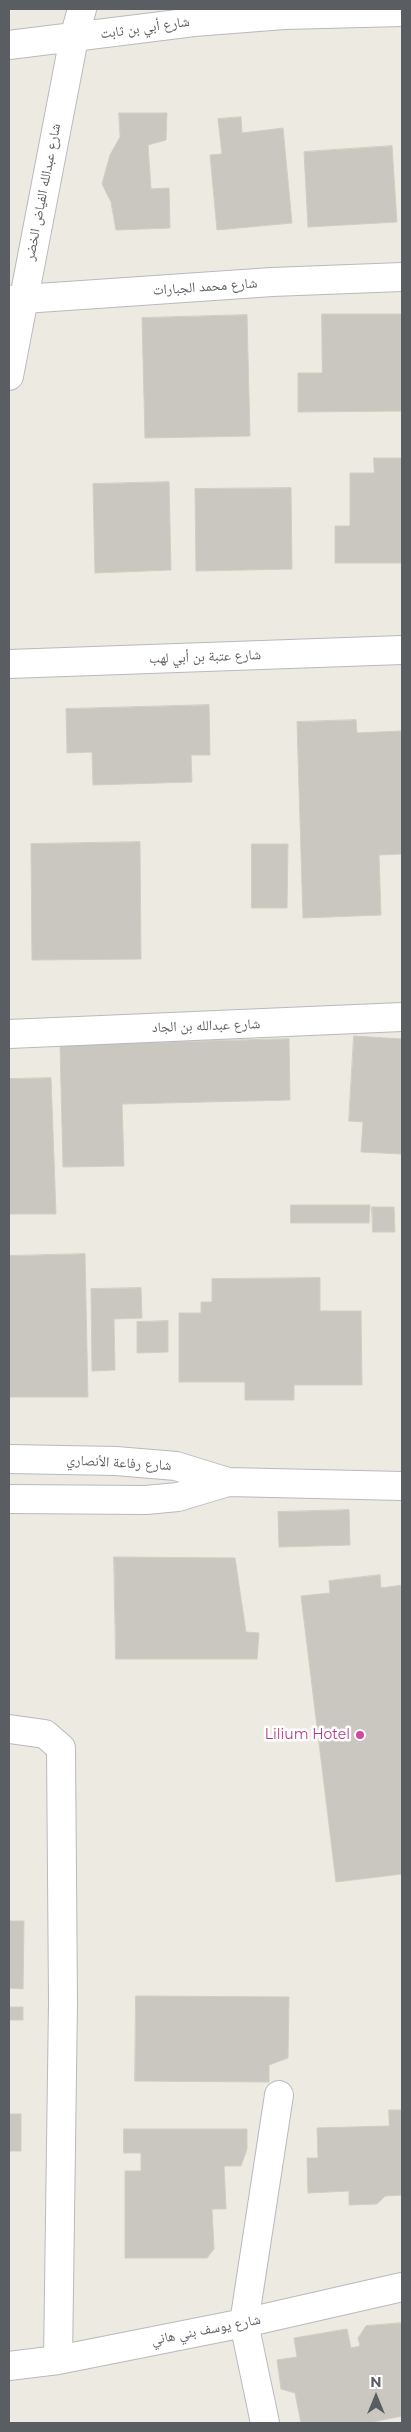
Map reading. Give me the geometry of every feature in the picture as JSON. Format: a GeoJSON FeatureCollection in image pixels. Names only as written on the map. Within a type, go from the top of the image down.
{"type":"FeatureCollection","features":[{"type":"Feature","properties":{"kind":"street","name":"شارع عبدالله الفياض الخضر"},"geometry":{"type":"LineString","coordinates":[[9,376],[15,300],[82,9]]}},
{"type":"Feature","properties":{"kind":"street","name":"شارع أبي بن ثابت"},"geometry":{"type":"LineString","coordinates":[[9,45],[194,22],[284,15],[397,11]]}},
{"type":"Feature","properties":{"kind":"street","name":"شارع محمد الجبارات"},"geometry":{"type":"LineString","coordinates":[[15,300],[272,282],[402,278]]}},
{"type":"Feature","properties":{"kind":"street","name":"شارع عتبة بن أبي لهب"},"geometry":{"type":"LineString","coordinates":[[9,664],[402,650]]}},
{"type":"Feature","properties":{"kind":"street","name":"شارع عبدالله بن الجاد"},"geometry":{"type":"LineString","coordinates":[[9,1034],[402,1017]]}},
{"type":"Feature","properties":{"kind":"street","name":"شارع رفاعة الأنصاري"},"geometry":{"type":"LineString","coordinates":[[9,1459],[116,1461],[176,1466],[228,1482],[402,1486]]}},
{"type":"Feature","properties":{"kind":"street","name":"شارع رفاعة الأنصاري"},"geometry":{"type":"LineString","coordinates":[[9,1499],[146,1500],[178,1497],[228,1482]]}},
{"type":"Feature","properties":{"kind":"street"},"geometry":{"type":"LineString","coordinates":[[9,1728],[45,1734],[61,1748],[63,2002],[58,2360]]}},
{"type":"Feature","properties":{"kind":"street"},"geometry":{"type":"LineString","coordinates":[[265,2423],[244,2323],[279,2095]]}},
{"type":"Feature","properties":{"kind":"street","name":"شارع يوسف بني هاني"},"geometry":{"type":"LineString","coordinates":[[9,2366],[58,2360],[244,2323],[402,2287]]}},
{"type":"Feature","properties":{"kind":"building"},"geometry":{"type":"Polygon","coordinates":[[[119,113],[167,113],[166,140],[148,145],[151,189],[169,188],[170,228],[116,230],[111,202],[102,184],[110,155],[120,137],[119,113]]]}},
{"type":"Feature","properties":{"kind":"building"},"geometry":{"type":"Polygon","coordinates":[[[241,117],[242,133],[283,128],[292,223],[217,230],[210,155],[222,154],[218,119],[241,117]]]}},
{"type":"Feature","properties":{"kind":"building"},"geometry":{"type":"Polygon","coordinates":[[[392,146],[397,222],[308,227],[304,152],[392,146]]]}},
{"type":"Feature","properties":{"kind":"building"},"geometry":{"type":"Polygon","coordinates":[[[322,314],[402,314],[402,411],[298,412],[298,373],[322,373],[322,314]]]}},
{"type":"Feature","properties":{"kind":"building"},"geometry":{"type":"Polygon","coordinates":[[[247,315],[250,436],[145,438],[142,318],[247,315]]]}},
{"type":"Feature","properties":{"kind":"building"},"geometry":{"type":"Polygon","coordinates":[[[374,458],[402,458],[402,563],[335,563],[335,526],[350,526],[350,473],[374,473],[374,458]]]}},
{"type":"Feature","properties":{"kind":"building"},"geometry":{"type":"Polygon","coordinates":[[[169,482],[171,570],[95,573],[93,484],[169,482]]]}},
{"type":"Feature","properties":{"kind":"building"},"geometry":{"type":"Polygon","coordinates":[[[291,488],[292,569],[196,571],[195,489],[291,488]]]}},
{"type":"Feature","properties":{"kind":"building"},"geometry":{"type":"Polygon","coordinates":[[[209,705],[210,755],[191,755],[192,782],[93,785],[92,752],[67,753],[66,709],[209,705]]]}},
{"type":"Feature","properties":{"kind":"building"},"geometry":{"type":"Polygon","coordinates":[[[356,720],[357,733],[402,731],[402,854],[379,855],[381,915],[303,918],[297,722],[356,720]]]}},
{"type":"Feature","properties":{"kind":"building"},"geometry":{"type":"Polygon","coordinates":[[[140,842],[141,959],[32,960],[31,844],[140,842]]]}},
{"type":"Feature","properties":{"kind":"building"},"geometry":{"type":"Polygon","coordinates":[[[252,844],[288,844],[287,908],[252,908],[252,844]]]}},
{"type":"Feature","properties":{"kind":"building"},"geometry":{"type":"Polygon","coordinates":[[[354,1036],[402,1039],[402,1154],[361,1152],[363,1122],[349,1121],[354,1036]]]}},
{"type":"Feature","properties":{"kind":"building"},"geometry":{"type":"Polygon","coordinates":[[[289,1039],[290,1100],[122,1104],[124,1166],[63,1167],[60,1045],[289,1039]]]}},
{"type":"Feature","properties":{"kind":"building"},"geometry":{"type":"Polygon","coordinates":[[[51,1078],[56,1214],[9,1214],[9,1079],[51,1078]]]}},
{"type":"Feature","properties":{"kind":"building"},"geometry":{"type":"Polygon","coordinates":[[[291,1205],[370,1205],[369,1223],[291,1223],[291,1205]]]}},
{"type":"Feature","properties":{"kind":"building"},"geometry":{"type":"Polygon","coordinates":[[[372,1207],[394,1207],[395,1232],[373,1232],[372,1207]]]}},
{"type":"Feature","properties":{"kind":"building"},"geometry":{"type":"Polygon","coordinates":[[[85,1254],[88,1397],[9,1397],[9,1256],[85,1254]]]}},
{"type":"Feature","properties":{"kind":"building"},"geometry":{"type":"Polygon","coordinates":[[[320,1278],[320,1311],[361,1311],[362,1385],[294,1385],[294,1400],[245,1400],[245,1382],[179,1382],[179,1313],[201,1313],[201,1302],[212,1302],[212,1279],[320,1278]]]}},
{"type":"Feature","properties":{"kind":"building"},"geometry":{"type":"Polygon","coordinates":[[[141,1288],[142,1318],[114,1319],[115,1370],[92,1371],[91,1289],[141,1288]]]}},
{"type":"Feature","properties":{"kind":"building"},"geometry":{"type":"Polygon","coordinates":[[[168,1321],[168,1352],[137,1353],[137,1322],[168,1321]]]}},
{"type":"Feature","properties":{"kind":"building"},"geometry":{"type":"Polygon","coordinates":[[[349,1510],[350,1545],[279,1547],[278,1512],[349,1510]]]}},
{"type":"Feature","properties":{"kind":"building"},"geometry":{"type":"Polygon","coordinates":[[[114,1557],[235,1558],[246,1632],[259,1633],[257,1659],[116,1659],[114,1557]]]}},
{"type":"Feature","properties":{"kind":"building","name":"Lilium Hotel"},"geometry":{"type":"Polygon","coordinates":[[[380,1575],[381,1588],[402,1585],[402,1874],[336,1882],[301,1596],[330,1593],[329,1581],[380,1575]]]}},
{"type":"Feature","properties":{"kind":"building"},"geometry":{"type":"Polygon","coordinates":[[[9,1921],[24,1921],[23,1989],[9,1988],[9,1921]]]}},
{"type":"Feature","properties":{"kind":"building"},"geometry":{"type":"Polygon","coordinates":[[[136,1996],[289,1997],[288,2058],[269,2065],[269,2082],[135,2081],[136,1996]]]}},
{"type":"Feature","properties":{"kind":"building"},"geometry":{"type":"Polygon","coordinates":[[[9,2007],[23,2007],[23,2020],[9,2020],[9,2007]]]}},
{"type":"Feature","properties":{"kind":"building"},"geometry":{"type":"Polygon","coordinates":[[[389,2110],[402,2110],[402,2195],[385,2196],[377,2204],[349,2205],[349,2191],[308,2193],[307,2158],[318,2158],[317,2128],[389,2126],[389,2110]]]}},
{"type":"Feature","properties":{"kind":"building"},"geometry":{"type":"Polygon","coordinates":[[[9,2114],[21,2114],[21,2151],[9,2151],[9,2114]]]}},
{"type":"Feature","properties":{"kind":"building"},"geometry":{"type":"Polygon","coordinates":[[[124,2129],[247,2129],[247,2149],[241,2166],[224,2166],[226,2209],[212,2209],[214,2249],[207,2258],[125,2258],[125,2171],[141,2171],[141,2153],[124,2153],[124,2129]]]}},
{"type":"Feature","properties":{"kind":"building"},"geometry":{"type":"Polygon","coordinates":[[[402,2323],[402,2416],[368,2423],[301,2423],[295,2393],[281,2389],[277,2360],[297,2357],[294,2338],[347,2329],[351,2348],[360,2346],[358,2338],[366,2326],[402,2323]]]}},
{"type":"Feature","properties":{"kind":"place","name":"Lilium Hotel"},"geometry":{"type":"Point","coordinates":[360,1735]}}]}
